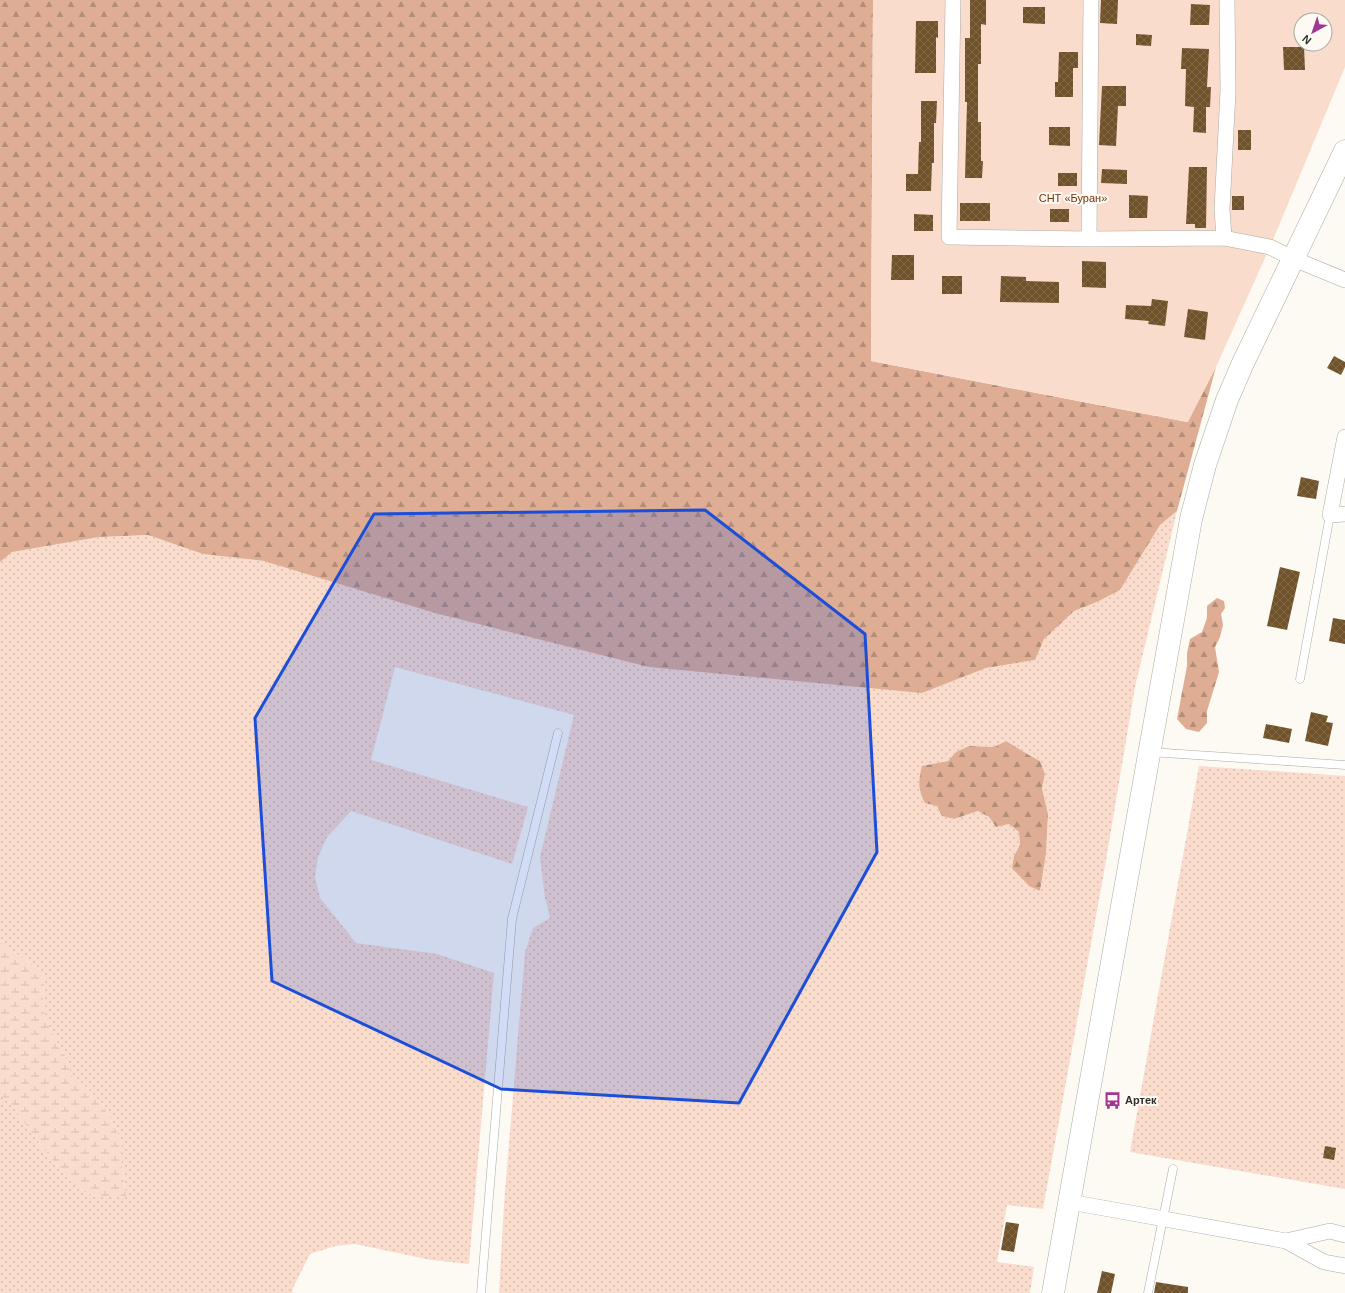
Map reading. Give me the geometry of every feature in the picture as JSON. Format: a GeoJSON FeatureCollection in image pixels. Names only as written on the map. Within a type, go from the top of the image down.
{"type":"FeatureCollection","features":[{"type":"Feature","properties":{"kind":"street"},"geometry":{"type":"LineString","coordinates":[[953,0],[949,237],[1089,239],[1224,238],[1270,247],[1294,259],[1345,280]]}},
{"type":"Feature","properties":{"kind":"street"},"geometry":{"type":"LineString","coordinates":[[1089,239],[1090,0]]}},
{"type":"Feature","properties":{"kind":"street"},"geometry":{"type":"LineString","coordinates":[[1224,238],[1222,209],[1228,91],[1227,0]]}},
{"type":"Feature","properties":{"kind":"street"},"geometry":{"type":"LineString","coordinates":[[1053,1293],[1191,520],[1205,465],[1229,394],[1345,151]]}},
{"type":"Feature","properties":{"kind":"street"},"geometry":{"type":"LineString","coordinates":[[1345,437],[1330,515],[1345,514]]}},
{"type":"Feature","properties":{"kind":"street"},"geometry":{"type":"LineString","coordinates":[[1070,1202],[1286,1241],[1324,1262],[1345,1266]]}},
{"type":"Feature","properties":{"kind":"street"},"geometry":{"type":"LineString","coordinates":[[1286,1241],[1330,1231],[1345,1234]]}},
{"type":"Feature","properties":{"kind":"lane"},"geometry":{"type":"LineString","coordinates":[[1300,679],[1330,515]]}},
{"type":"Feature","properties":{"kind":"lane"},"geometry":{"type":"LineString","coordinates":[[481,1293],[512,919],[558,733]]}},
{"type":"Feature","properties":{"kind":"lane"},"geometry":{"type":"LineString","coordinates":[[1149,752],[1345,765]]}},
{"type":"Feature","properties":{"kind":"lane"},"geometry":{"type":"LineString","coordinates":[[1148,1293],[1173,1169]]}},
{"type":"Feature","properties":{"kind":"highlighted area"},"geometry":{"type":"Polygon","coordinates":[[[705,510],[865,634],[877,852],[739,1103],[501,1089],[272,981],[255,718],[374,514],[705,510]]]}},
{"type":"Feature","properties":{"kind":"green space"},"geometry":{"type":"Polygon","coordinates":[[[0,0],[873,0],[871,361],[1187,422],[1216,367],[1177,511],[1160,525],[1120,590],[1099,601],[1074,611],[1044,639],[1035,660],[986,668],[922,693],[649,667],[435,613],[264,561],[203,554],[148,535],[99,537],[12,552],[0,562],[0,0]]]}},
{"type":"Feature","properties":{"kind":"green space","name":"СНТ «Буран»"},"geometry":{"type":"Polygon","coordinates":[[[873,0],[1345,0],[1345,67],[1270,247],[1216,367],[1188,422],[871,361],[873,0]]]}},
{"type":"Feature","properties":{"kind":"green space"},"geometry":{"type":"Polygon","coordinates":[[[1177,511],[1135,687],[1104,872],[1043,1209],[1007,1205],[997,1262],[1034,1267],[1030,1293],[499,1293],[504,1204],[525,952],[533,928],[550,918],[545,898],[540,857],[574,715],[395,667],[371,760],[528,807],[512,864],[351,811],[327,837],[318,857],[315,877],[320,898],[356,943],[437,954],[494,973],[469,1264],[431,1260],[355,1244],[335,1246],[310,1254],[292,1293],[0,1293],[0,1095],[11,1104],[63,1173],[80,1189],[87,1193],[97,1195],[126,1195],[122,1164],[122,1143],[113,1123],[102,1104],[88,1089],[71,1075],[65,1055],[54,1037],[45,1017],[43,996],[45,973],[9,949],[0,941],[0,562],[12,552],[99,537],[148,535],[203,554],[264,561],[922,693],[986,668],[1035,660],[1044,639],[1074,610],[1099,601],[1120,590],[1160,525],[1177,511]],[[1006,741],[994,747],[969,746],[956,752],[948,761],[923,766],[942,816],[954,819],[978,811],[989,817],[996,827],[1009,824],[1019,832],[1020,845],[1014,856],[1029,886],[1040,891],[1046,853],[1048,814],[1042,788],[1045,774],[1040,761],[1006,741]]]}},
{"type":"Feature","properties":{"kind":"green space"},"geometry":{"type":"Polygon","coordinates":[[[1217,598],[1224,601],[1225,608],[1221,614],[1223,625],[1220,637],[1215,647],[1219,672],[1207,711],[1207,723],[1199,732],[1186,729],[1177,719],[1187,666],[1187,653],[1190,639],[1202,632],[1207,618],[1207,606],[1217,598]]]}},
{"type":"Feature","properties":{"kind":"green space"},"geometry":{"type":"Polygon","coordinates":[[[1006,741],[1040,761],[1045,774],[1042,788],[1048,814],[1046,853],[1040,891],[1029,886],[1012,868],[1014,856],[1020,845],[1019,832],[1009,824],[996,827],[989,817],[978,811],[954,819],[942,816],[937,806],[925,803],[921,794],[919,781],[922,766],[948,761],[956,752],[969,746],[994,747],[1006,741]]]}},
{"type":"Feature","properties":{"kind":"green space"},"geometry":{"type":"Polygon","coordinates":[[[1199,766],[1345,776],[1345,1189],[1130,1152],[1199,766]]]}},
{"type":"Feature","properties":{"kind":"green space"},"geometry":{"type":"Polygon","coordinates":[[[0,941],[9,949],[45,973],[43,996],[45,1017],[54,1037],[65,1055],[71,1075],[88,1089],[102,1104],[113,1123],[122,1143],[122,1164],[126,1196],[111,1197],[97,1195],[87,1193],[80,1189],[63,1173],[11,1104],[0,1095],[0,941]]]}},
{"type":"Feature","properties":{"kind":"building"},"geometry":{"type":"Polygon","coordinates":[[[970,0],[986,0],[986,25],[981,24],[981,64],[978,64],[978,122],[981,122],[981,161],[983,161],[982,178],[965,178],[967,102],[965,102],[965,38],[970,38],[970,0]]]}},
{"type":"Feature","properties":{"kind":"building"},"geometry":{"type":"Polygon","coordinates":[[[1101,0],[1118,0],[1117,24],[1100,23],[1101,0]]]}},
{"type":"Feature","properties":{"kind":"building"},"geometry":{"type":"Polygon","coordinates":[[[1191,4],[1210,5],[1209,25],[1190,25],[1191,4]]]}},
{"type":"Feature","properties":{"kind":"building"},"geometry":{"type":"Polygon","coordinates":[[[1023,7],[1045,7],[1045,24],[1023,23],[1023,7]]]}},
{"type":"Feature","properties":{"kind":"building"},"geometry":{"type":"Polygon","coordinates":[[[916,21],[938,21],[938,38],[936,37],[936,73],[915,73],[916,21]]]}},
{"type":"Feature","properties":{"kind":"building"},"geometry":{"type":"Polygon","coordinates":[[[1136,34],[1152,35],[1151,46],[1136,45],[1136,34]]]}},
{"type":"Feature","properties":{"kind":"building"},"geometry":{"type":"Polygon","coordinates":[[[1283,47],[1293,47],[1293,52],[1304,52],[1305,70],[1284,70],[1283,47]]]}},
{"type":"Feature","properties":{"kind":"building"},"geometry":{"type":"Polygon","coordinates":[[[1182,48],[1209,49],[1207,87],[1211,87],[1210,107],[1206,107],[1206,133],[1193,132],[1194,107],[1185,106],[1186,69],[1181,69],[1182,48]]]}},
{"type":"Feature","properties":{"kind":"building"},"geometry":{"type":"Polygon","coordinates":[[[1059,52],[1078,52],[1078,68],[1073,68],[1073,97],[1055,97],[1055,82],[1058,82],[1059,52]]]}},
{"type":"Feature","properties":{"kind":"building"},"geometry":{"type":"Polygon","coordinates":[[[1102,86],[1126,86],[1126,106],[1118,106],[1116,146],[1099,145],[1102,86]]]}},
{"type":"Feature","properties":{"kind":"building"},"geometry":{"type":"Polygon","coordinates":[[[921,101],[937,101],[936,123],[934,123],[934,163],[932,163],[931,191],[906,191],[906,174],[918,174],[919,142],[921,142],[921,101]]]}},
{"type":"Feature","properties":{"kind":"building"},"geometry":{"type":"Polygon","coordinates":[[[1049,127],[1070,127],[1070,146],[1049,145],[1049,127]]]}},
{"type":"Feature","properties":{"kind":"building"},"geometry":{"type":"Polygon","coordinates":[[[1238,130],[1251,130],[1251,150],[1238,150],[1238,130]]]}},
{"type":"Feature","properties":{"kind":"building"},"geometry":{"type":"Polygon","coordinates":[[[1189,167],[1207,167],[1206,228],[1195,228],[1195,224],[1186,224],[1189,167]]]}},
{"type":"Feature","properties":{"kind":"building"},"geometry":{"type":"Polygon","coordinates":[[[1102,169],[1127,170],[1127,184],[1101,183],[1102,169]]]}},
{"type":"Feature","properties":{"kind":"building"},"geometry":{"type":"Polygon","coordinates":[[[1058,173],[1077,173],[1077,186],[1058,186],[1058,173]]]}},
{"type":"Feature","properties":{"kind":"building"},"geometry":{"type":"Polygon","coordinates":[[[1129,195],[1148,196],[1147,218],[1129,218],[1129,195]]]}},
{"type":"Feature","properties":{"kind":"building"},"geometry":{"type":"Polygon","coordinates":[[[1232,196],[1244,196],[1244,210],[1232,210],[1232,196]]]}},
{"type":"Feature","properties":{"kind":"building"},"geometry":{"type":"Polygon","coordinates":[[[960,203],[990,203],[990,221],[960,221],[960,203]]]}},
{"type":"Feature","properties":{"kind":"building"},"geometry":{"type":"Polygon","coordinates":[[[1050,209],[1069,209],[1069,222],[1050,222],[1050,209]]]}},
{"type":"Feature","properties":{"kind":"building"},"geometry":{"type":"Polygon","coordinates":[[[914,214],[933,215],[933,231],[914,231],[914,214]]]}},
{"type":"Feature","properties":{"kind":"building"},"geometry":{"type":"Polygon","coordinates":[[[892,255],[914,255],[914,280],[891,280],[892,255]]]}},
{"type":"Feature","properties":{"kind":"building"},"geometry":{"type":"Polygon","coordinates":[[[1082,261],[1106,262],[1106,288],[1082,287],[1082,261]]]}},
{"type":"Feature","properties":{"kind":"building"},"geometry":{"type":"Polygon","coordinates":[[[942,276],[962,276],[962,294],[942,294],[942,276]]]}},
{"type":"Feature","properties":{"kind":"building"},"geometry":{"type":"Polygon","coordinates":[[[1001,276],[1026,277],[1026,281],[1059,282],[1059,303],[1000,302],[1001,276]]]}},
{"type":"Feature","properties":{"kind":"building"},"geometry":{"type":"Polygon","coordinates":[[[1152,299],[1168,301],[1165,326],[1148,324],[1149,321],[1125,319],[1126,305],[1151,306],[1152,299]]]}},
{"type":"Feature","properties":{"kind":"building"},"geometry":{"type":"Polygon","coordinates":[[[1188,309],[1208,312],[1205,340],[1184,337],[1188,309]]]}},
{"type":"Feature","properties":{"kind":"building"},"geometry":{"type":"Polygon","coordinates":[[[1334,356],[1345,362],[1345,367],[1341,375],[1327,368],[1334,356]]]}},
{"type":"Feature","properties":{"kind":"building"},"geometry":{"type":"Polygon","coordinates":[[[1301,477],[1319,481],[1316,499],[1297,496],[1301,477]]]}},
{"type":"Feature","properties":{"kind":"building"},"geometry":{"type":"Polygon","coordinates":[[[1280,567],[1300,572],[1287,630],[1267,626],[1280,567]]]}},
{"type":"Feature","properties":{"kind":"building"},"geometry":{"type":"Polygon","coordinates":[[[1333,618],[1345,620],[1345,644],[1329,641],[1333,618]]]}},
{"type":"Feature","properties":{"kind":"building"},"geometry":{"type":"Polygon","coordinates":[[[1311,712],[1328,716],[1326,722],[1333,723],[1328,746],[1305,741],[1311,712]]]}},
{"type":"Feature","properties":{"kind":"building"},"geometry":{"type":"Polygon","coordinates":[[[1266,724],[1292,729],[1289,743],[1263,738],[1266,724]]]}},
{"type":"Feature","properties":{"kind":"building"},"geometry":{"type":"Polygon","coordinates":[[[1325,1146],[1336,1148],[1334,1160],[1323,1158],[1325,1146]]]}},
{"type":"Feature","properties":{"kind":"building"},"geometry":{"type":"Polygon","coordinates":[[[1006,1222],[1019,1224],[1014,1252],[1001,1250],[1006,1222]]]}},
{"type":"Feature","properties":{"kind":"building"},"geometry":{"type":"Polygon","coordinates":[[[1102,1271],[1115,1274],[1111,1293],[1097,1293],[1102,1271]]]}},
{"type":"Feature","properties":{"kind":"building"},"geometry":{"type":"Polygon","coordinates":[[[1156,1282],[1188,1287],[1188,1293],[1154,1293],[1156,1282]]]}},
{"type":"Feature","properties":{"kind":"place","name":"Артек"},"geometry":{"type":"Point","coordinates":[1112,1100]}}]}
